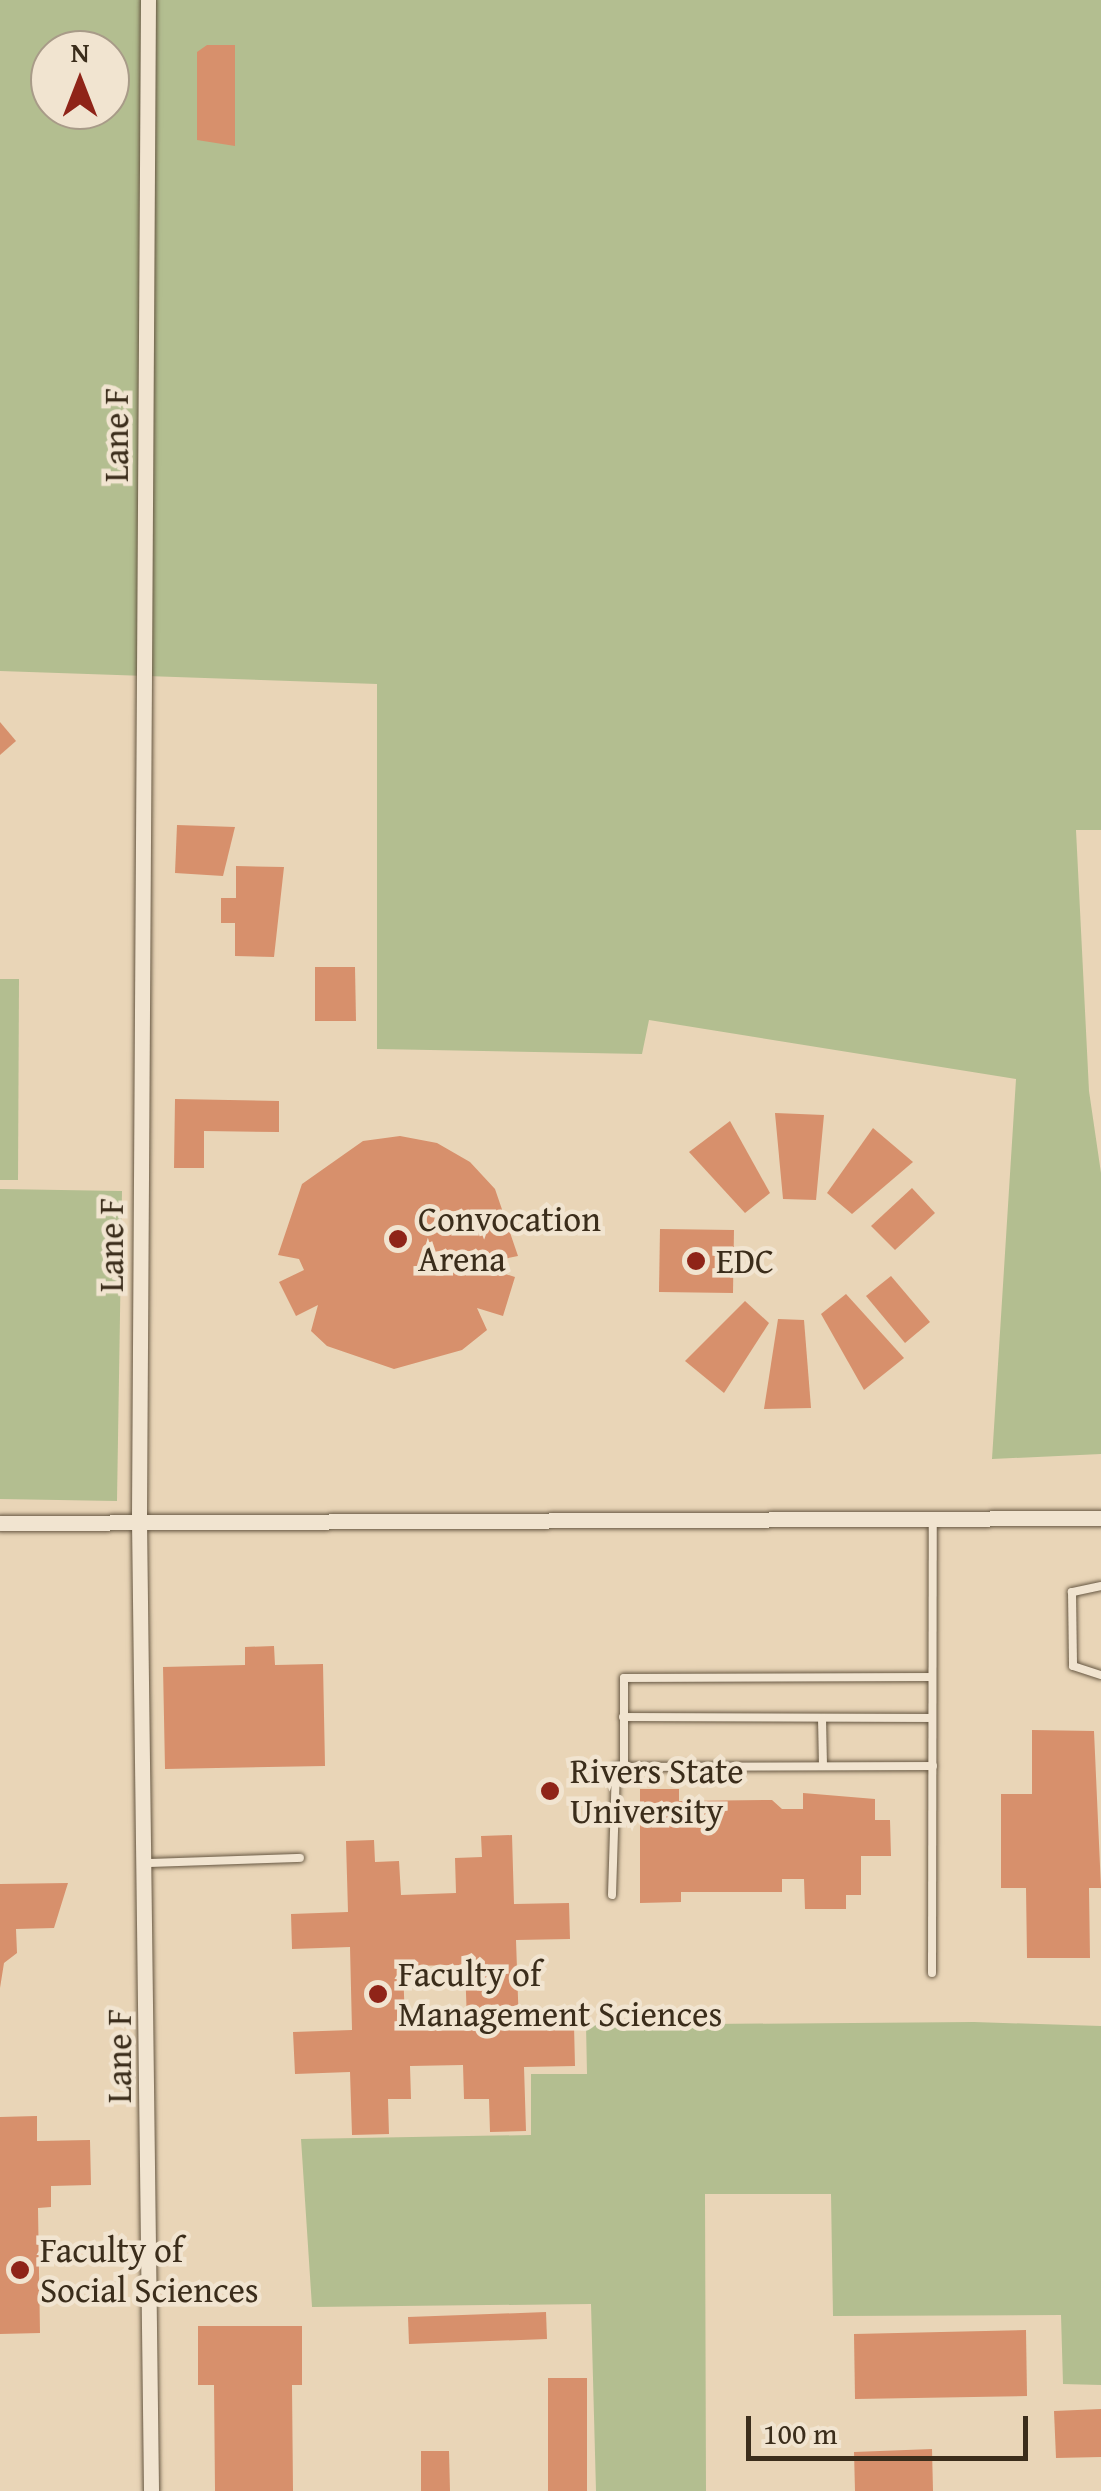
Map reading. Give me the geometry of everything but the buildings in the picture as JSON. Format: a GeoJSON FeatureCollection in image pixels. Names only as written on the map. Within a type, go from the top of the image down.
{"type":"FeatureCollection","features":[{"type":"Feature","properties":{"kind":"street","name":"Lane F"},"geometry":{"type":"LineString","coordinates":[[148,0],[139,1520],[151,2491]]}},
{"type":"Feature","properties":{"kind":"street"},"geometry":{"type":"LineString","coordinates":[[0,1523],[1101,1518]]}},
{"type":"Feature","properties":{"kind":"lane"},"geometry":{"type":"LineString","coordinates":[[932,1973],[933,1518]]}},
{"type":"Feature","properties":{"kind":"lane"},"geometry":{"type":"LineString","coordinates":[[1101,1586],[1072,1592],[1073,1666],[1101,1675]]}},
{"type":"Feature","properties":{"kind":"lane"},"geometry":{"type":"LineString","coordinates":[[624,1765],[624,1678],[932,1677]]}},
{"type":"Feature","properties":{"kind":"lane"},"geometry":{"type":"LineString","coordinates":[[623,1717],[932,1718]]}},
{"type":"Feature","properties":{"kind":"lane"},"geometry":{"type":"LineString","coordinates":[[822,1718],[823,1766]]}},
{"type":"Feature","properties":{"kind":"lane"},"geometry":{"type":"LineString","coordinates":[[612,1895],[612,1772],[624,1765],[933,1766]]}},
{"type":"Feature","properties":{"kind":"lane"},"geometry":{"type":"LineString","coordinates":[[146,1863],[300,1858]]}},
{"type":"Feature","properties":{"kind":"green space"},"geometry":{"type":"Polygon","coordinates":[[[0,0],[1101,0],[1101,830],[1076,830],[1089,1091],[1101,1173],[1101,1454],[992,1459],[1016,1079],[649,1020],[642,1054],[377,1049],[377,684],[0,671],[0,0]]]}},
{"type":"Feature","properties":{"kind":"green space"},"geometry":{"type":"Polygon","coordinates":[[[0,979],[19,979],[18,1180],[0,1180],[0,979]]]}},
{"type":"Feature","properties":{"kind":"green space"},"geometry":{"type":"Polygon","coordinates":[[[0,1189],[122,1191],[117,1501],[0,1499],[0,1189]]]}},
{"type":"Feature","properties":{"kind":"green space"},"geometry":{"type":"Polygon","coordinates":[[[974,2022],[1101,2026],[1101,2385],[1063,2384],[1061,2315],[833,2316],[831,2194],[705,2194],[706,2491],[596,2491],[591,2304],[312,2307],[301,2139],[531,2135],[531,2074],[587,2074],[586,2025],[974,2022]]]}},
{"type":"Feature","properties":{"kind":"place","name":"Convocation Arena"},"geometry":{"type":"Point","coordinates":[398,1239]}},
{"type":"Feature","properties":{"kind":"place","name":"EDC"},"geometry":{"type":"Point","coordinates":[696,1261]}},
{"type":"Feature","properties":{"kind":"place","name":"Rivers State University"},"geometry":{"type":"Point","coordinates":[550,1791]}},
{"type":"Feature","properties":{"kind":"place","name":"Faculty of Management Sciences"},"geometry":{"type":"Point","coordinates":[378,1994]}},
{"type":"Feature","properties":{"kind":"place","name":"Faculty of Social Sciences"},"geometry":{"type":"Point","coordinates":[20,2270]}}]}
